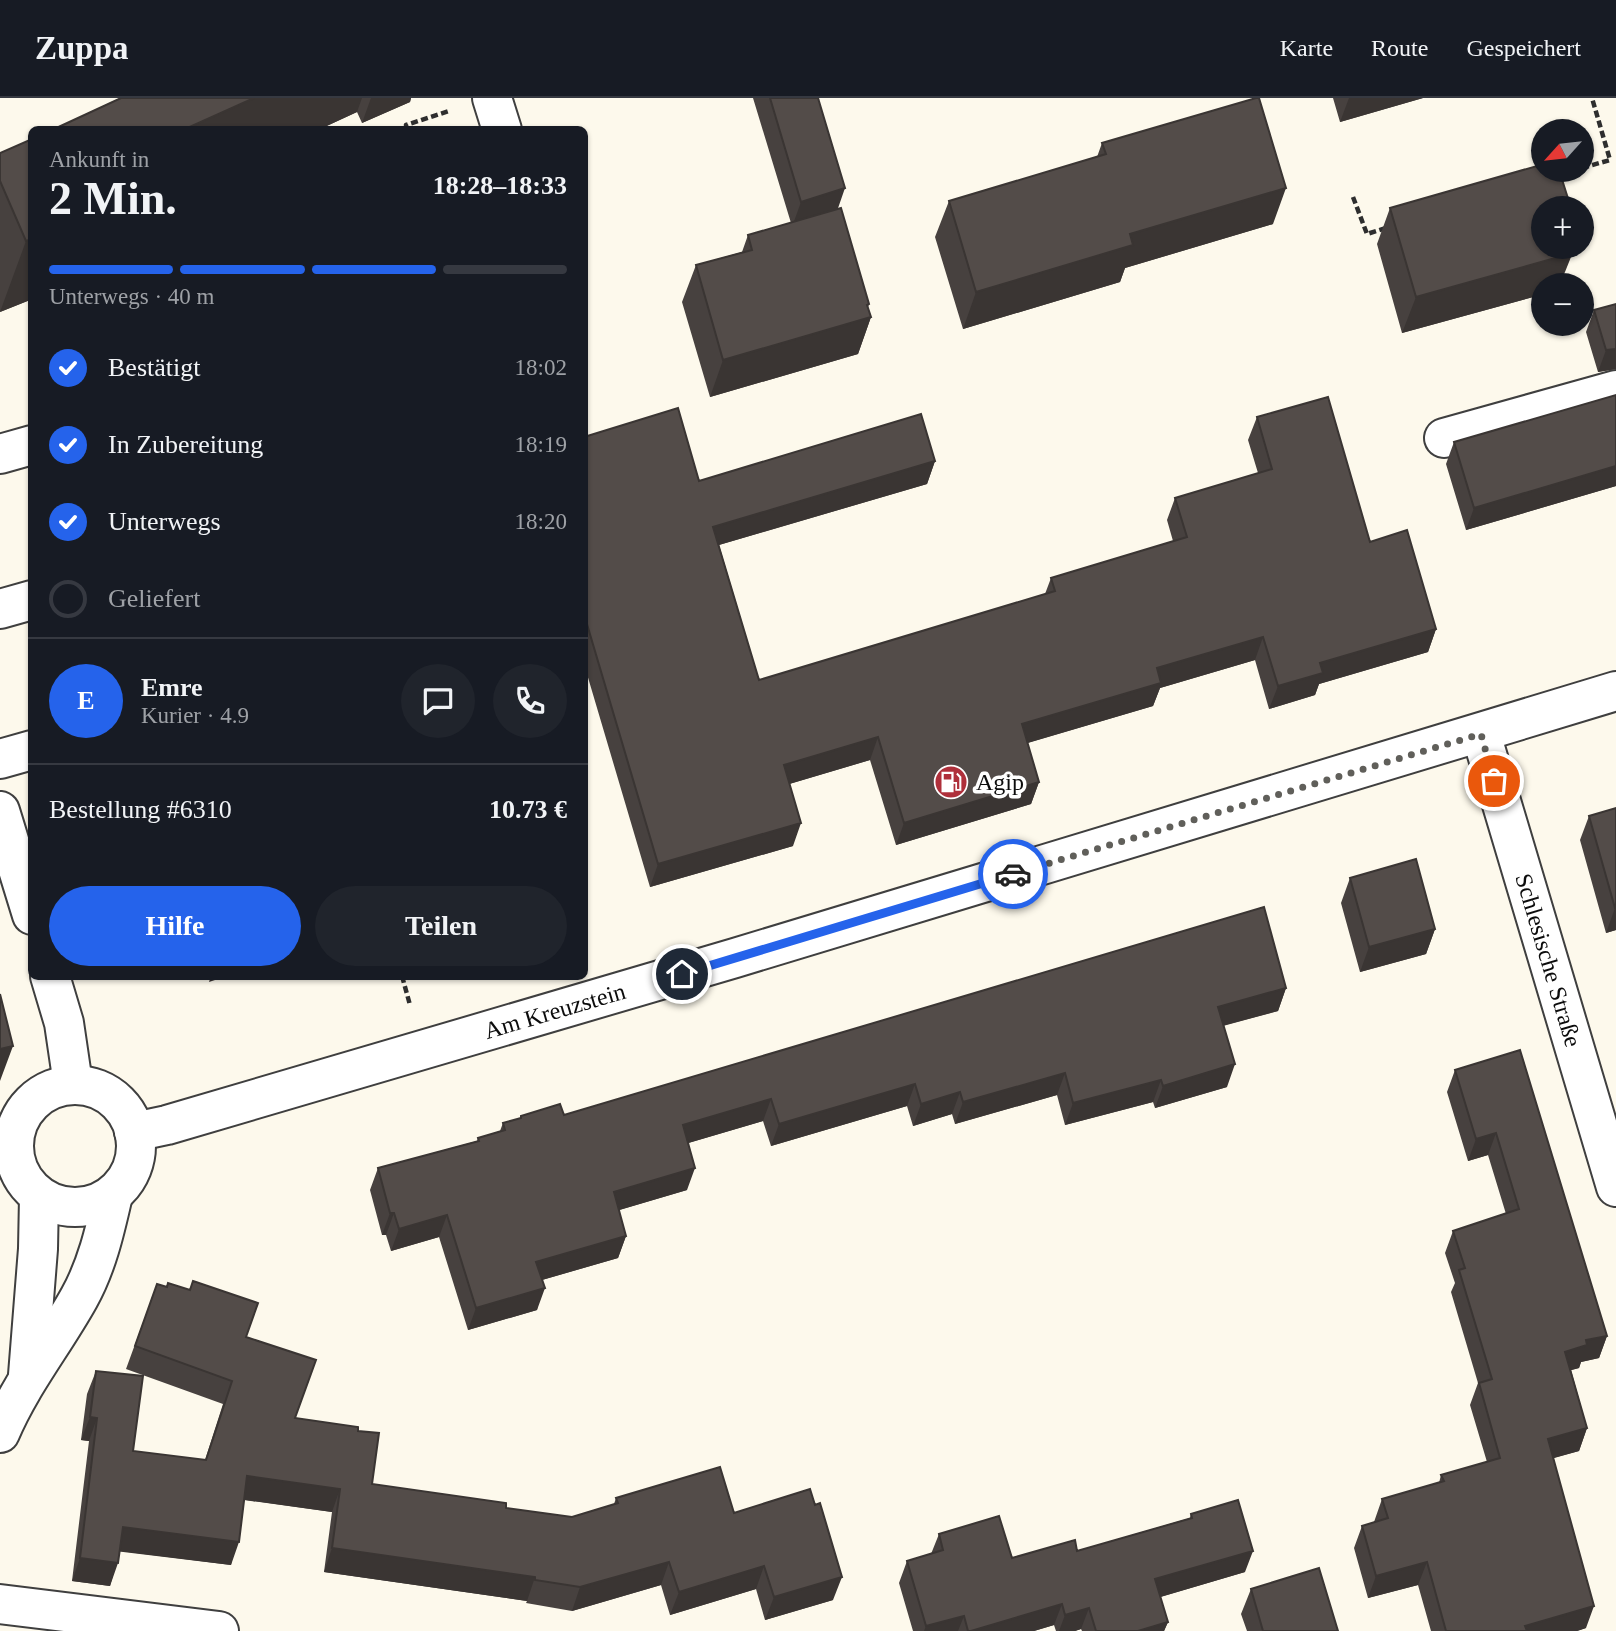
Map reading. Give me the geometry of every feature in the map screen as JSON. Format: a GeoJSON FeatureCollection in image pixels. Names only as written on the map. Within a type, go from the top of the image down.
{"type":"FeatureCollection","features":[{"type":"Feature","properties":{"kind":"street"},"geometry":{"type":"LineString","coordinates":[[492,98],[501,126]]}},
{"type":"Feature","properties":{"kind":"street"},"geometry":{"type":"LineString","coordinates":[[1444,438],[1616,390]]}},
{"type":"Feature","properties":{"kind":"street"},"geometry":{"type":"LineString","coordinates":[[0,454],[28,446]]}},
{"type":"Feature","properties":{"kind":"street"},"geometry":{"type":"LineString","coordinates":[[0,609],[28,601]]}},
{"type":"Feature","properties":{"kind":"street","name":"Am Kreuzstein"},"geometry":{"type":"LineString","coordinates":[[134,1132],[190,1119],[708,966],[1616,691]]}},
{"type":"Feature","properties":{"kind":"street","name":"Schlesische Straße"},"geometry":{"type":"LineString","coordinates":[[1481,734],[1616,1187]]}},
{"type":"Feature","properties":{"kind":"street"},"geometry":{"type":"LineString","coordinates":[[0,759],[28,751]]}},
{"type":"Feature","properties":{"kind":"street"},"geometry":{"type":"LineString","coordinates":[[0,811],[28,902]]}},
{"type":"Feature","properties":{"kind":"street"},"geometry":{"type":"LineString","coordinates":[[51,980],[64,1023],[73,1084]]}},
{"type":"Feature","properties":{"kind":"street"},"geometry":{"type":"LineString","coordinates":[[73,1084],[96,1088],[116,1100],[131,1119],[134,1132],[135,1162],[126,1181],[113,1195],[95,1205],[75,1208],[56,1205],[39,1197],[7,1160],[18,1122],[31,1102],[50,1089],[73,1084]]}},
{"type":"Feature","properties":{"kind":"street"},"geometry":{"type":"LineString","coordinates":[[0,1433],[28,1380],[81,1296],[100,1252],[113,1195]]}},
{"type":"Feature","properties":{"kind":"street"},"geometry":{"type":"LineString","coordinates":[[28,1380],[38,1250],[39,1197]]}},
{"type":"Feature","properties":{"kind":"street"},"geometry":{"type":"LineString","coordinates":[[0,1604],[219,1631]]}},
{"type":"Feature","properties":{"kind":"path"},"geometry":{"type":"LineString","coordinates":[[1592,98],[1610,160],[1594,165]]}},
{"type":"Feature","properties":{"kind":"path"},"geometry":{"type":"LineString","coordinates":[[1353,197],[1367,234],[1393,226]]}},
{"type":"Feature","properties":{"kind":"path"},"geometry":{"type":"LineString","coordinates":[[403,980],[412,1013]]}},
{"type":"Feature","properties":{"kind":"building"},"geometry":{"type":"Polygon","coordinates":[[[121,98],[254,98],[192,126],[61,126],[121,98]]]}},
{"type":"Feature","properties":{"kind":"building"},"geometry":{"type":"Polygon","coordinates":[[[770,98],[818,98],[845,188],[801,202],[770,98]]]}},
{"type":"Feature","properties":{"kind":"building"},"geometry":{"type":"Polygon","coordinates":[[[1259,98],[1286,188],[1130,234],[1133,245],[976,292],[949,201],[1106,154],[1102,143],[1259,98]]]}},
{"type":"Feature","properties":{"kind":"building"},"geometry":{"type":"Polygon","coordinates":[[[28,141],[26,241],[0,181],[0,153],[28,141]]]}},
{"type":"Feature","properties":{"kind":"building"},"geometry":{"type":"Polygon","coordinates":[[[1531,168],[1531,182],[1563,182],[1567,196],[1531,196],[1531,259],[1552,259],[1416,297],[1390,208],[1531,168]]]}},
{"type":"Feature","properties":{"kind":"building"},"geometry":{"type":"Polygon","coordinates":[[[841,208],[871,317],[723,360],[696,265],[752,250],[748,235],[841,208]]]}},
{"type":"Feature","properties":{"kind":"building"},"geometry":{"type":"Polygon","coordinates":[[[1616,304],[1616,349],[1606,350],[1594,310],[1616,304]]]}},
{"type":"Feature","properties":{"kind":"building"},"geometry":{"type":"Polygon","coordinates":[[[1616,395],[1616,466],[1474,508],[1454,442],[1616,395]]]}},
{"type":"Feature","properties":{"kind":"building"},"geometry":{"type":"Polygon","coordinates":[[[1328,397],[1370,542],[1407,530],[1436,629],[1320,663],[1323,673],[1278,686],[1263,637],[1157,668],[1161,683],[1022,724],[1039,782],[904,823],[878,737],[784,765],[801,823],[658,864],[588,628],[588,436],[678,408],[699,481],[921,414],[935,461],[713,527],[759,680],[1055,591],[1051,578],[1187,537],[1175,498],[1272,469],[1257,417],[1328,397]]]}},
{"type":"Feature","properties":{"kind":"building"},"geometry":{"type":"Polygon","coordinates":[[[1616,808],[1616,908],[1615,908],[1589,816],[1616,808]]]}},
{"type":"Feature","properties":{"kind":"building"},"geometry":{"type":"Polygon","coordinates":[[[1416,859],[1435,929],[1369,947],[1350,878],[1416,859]]]}},
{"type":"Feature","properties":{"kind":"building"},"geometry":{"type":"Polygon","coordinates":[[[1264,907],[1286,988],[1218,1007],[1235,1064],[1163,1086],[1161,1080],[1073,1103],[1065,1073],[963,1102],[960,1092],[921,1104],[915,1084],[779,1124],[771,1099],[683,1125],[695,1168],[614,1192],[626,1236],[536,1262],[545,1288],[476,1308],[447,1215],[399,1229],[394,1213],[390,1213],[378,1168],[479,1141],[478,1138],[505,1130],[503,1123],[521,1116],[560,1104],[564,1115],[1264,907]]]}},
{"type":"Feature","properties":{"kind":"building"},"geometry":{"type":"Polygon","coordinates":[[[0,994],[13,1046],[0,1049],[0,994]]]}},
{"type":"Feature","properties":{"kind":"building"},"geometry":{"type":"Polygon","coordinates":[[[1520,1050],[1607,1336],[1586,1340],[1587,1345],[1565,1352],[1587,1428],[1548,1439],[1594,1606],[1525,1626],[1527,1631],[1446,1631],[1427,1562],[1376,1576],[1362,1526],[1388,1518],[1382,1499],[1444,1481],[1441,1475],[1500,1458],[1479,1383],[1492,1379],[1459,1270],[1465,1268],[1453,1231],[1519,1209],[1496,1133],[1476,1139],[1455,1070],[1520,1050]]]}},
{"type":"Feature","properties":{"kind":"building"},"geometry":{"type":"Polygon","coordinates":[[[193,1281],[258,1303],[246,1337],[316,1360],[295,1418],[358,1427],[358,1431],[379,1433],[372,1484],[506,1503],[506,1508],[572,1517],[618,1503],[616,1498],[720,1467],[734,1513],[810,1489],[815,1505],[820,1503],[842,1577],[774,1597],[764,1566],[679,1592],[669,1562],[580,1587],[535,1580],[535,1577],[332,1548],[340,1489],[247,1476],[239,1542],[123,1527],[118,1563],[80,1558],[97,1418],[90,1417],[96,1371],[143,1376],[133,1451],[206,1460],[232,1381],[135,1346],[157,1284],[167,1287],[168,1283],[190,1290],[193,1281]]]}},
{"type":"Feature","properties":{"kind":"building"},"geometry":{"type":"Polygon","coordinates":[[[1238,1500],[1253,1551],[1155,1579],[1168,1622],[1138,1631],[1096,1631],[1089,1608],[1065,1615],[1062,1604],[971,1631],[968,1631],[964,1616],[926,1626],[907,1561],[943,1550],[939,1534],[999,1516],[1012,1558],[1075,1540],[1077,1551],[1192,1518],[1191,1514],[1238,1500]]]}},
{"type":"Feature","properties":{"kind":"building"},"geometry":{"type":"Polygon","coordinates":[[[1319,1568],[1338,1631],[1263,1631],[1251,1589],[1319,1568]]]}},
{"type":"Feature","properties":{"kind":"way so far"},"geometry":{"type":"LineString","coordinates":[[1013,874],[1481,734],[1494,781]]}},
{"type":"Feature","properties":{"kind":"place","name":"Agip"},"geometry":{"type":"Point","coordinates":[951,782]}},
{"type":"Feature","properties":{"kind":"route"},"geometry":{"type":"LineString","coordinates":[[682,974],[1013,874]]}}]}
